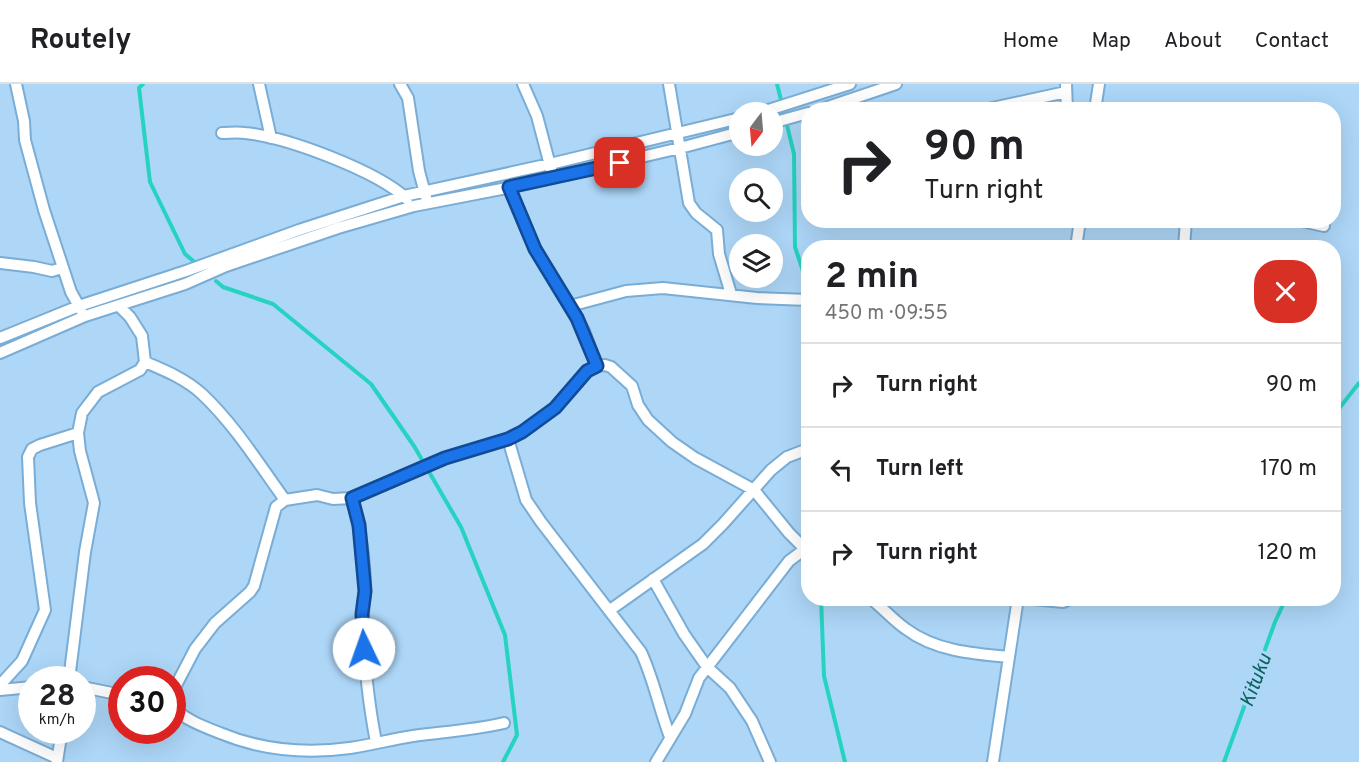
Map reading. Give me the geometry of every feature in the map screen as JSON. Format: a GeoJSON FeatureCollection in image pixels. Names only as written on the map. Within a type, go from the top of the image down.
{"type":"FeatureCollection","features":[{"type":"Feature","properties":{"kind":"street"},"geometry":{"type":"LineString","coordinates":[[16,84],[24,121],[25,140],[62,268],[71,292],[85,316]]}},
{"type":"Feature","properties":{"kind":"street"},"geometry":{"type":"LineString","coordinates":[[259,84],[272,138]]}},
{"type":"Feature","properties":{"kind":"street"},"geometry":{"type":"LineString","coordinates":[[400,84],[408,98],[419,171],[426,198]]}},
{"type":"Feature","properties":{"kind":"street"},"geometry":{"type":"LineString","coordinates":[[523,84],[537,116],[553,177]]}},
{"type":"Feature","properties":{"kind":"street"},"geometry":{"type":"LineString","coordinates":[[669,84],[689,203],[696,213],[717,230],[719,254],[730,294]]}},
{"type":"Feature","properties":{"kind":"street"},"geometry":{"type":"LineString","coordinates":[[783,105],[850,84]]}},
{"type":"Feature","properties":{"kind":"street"},"geometry":{"type":"LineString","coordinates":[[843,102],[896,84]]}},
{"type":"Feature","properties":{"kind":"street"},"geometry":{"type":"LineString","coordinates":[[1096,102],[1099,84]]}},
{"type":"Feature","properties":{"kind":"street"},"geometry":{"type":"LineString","coordinates":[[1013,102],[1066,88]]}},
{"type":"Feature","properties":{"kind":"street"},"geometry":{"type":"LineString","coordinates":[[783,120],[801,115]]}},
{"type":"Feature","properties":{"kind":"street"},"geometry":{"type":"LineString","coordinates":[[0,353],[85,316],[184,284],[296,241],[414,206],[426,198],[550,164],[729,120]]}},
{"type":"Feature","properties":{"kind":"street"},"geometry":{"type":"LineString","coordinates":[[222,133],[245,133],[272,138],[345,163],[383,181],[414,206]]}},
{"type":"Feature","properties":{"kind":"street"},"geometry":{"type":"LineString","coordinates":[[0,338],[79,306],[404,196],[426,198],[509,187],[729,135]]}},
{"type":"Feature","properties":{"kind":"street"},"geometry":{"type":"LineString","coordinates":[[509,187],[535,249],[584,331],[597,366]]}},
{"type":"Feature","properties":{"kind":"street"},"geometry":{"type":"LineString","coordinates":[[0,263],[52,271],[62,268]]}},
{"type":"Feature","properties":{"kind":"street"},"geometry":{"type":"LineString","coordinates":[[570,306],[626,291],[663,288],[757,298],[801,300]]}},
{"type":"Feature","properties":{"kind":"street"},"geometry":{"type":"LineString","coordinates":[[71,666],[85,552],[94,503],[80,451],[78,433],[82,413],[98,392],[140,370],[145,362],[142,336],[130,317],[119,306]]}},
{"type":"Feature","properties":{"kind":"street"},"geometry":{"type":"LineString","coordinates":[[145,362],[179,378],[201,393],[234,429],[285,500]]}},
{"type":"Feature","properties":{"kind":"street"},"geometry":{"type":"LineString","coordinates":[[186,666],[195,649],[215,623],[254,586],[276,507],[285,500],[317,495],[333,499],[352,498],[445,458],[508,439],[522,432],[555,408],[587,371],[597,366],[611,367],[632,386],[638,405],[648,420],[672,442],[695,458],[753,490],[801,543]]}},
{"type":"Feature","properties":{"kind":"street"},"geometry":{"type":"LineString","coordinates":[[0,685],[22,661],[45,610],[30,503],[28,457],[32,449],[40,445],[78,433]]}},
{"type":"Feature","properties":{"kind":"street"},"geometry":{"type":"LineString","coordinates":[[508,439],[526,500],[641,652],[651,674],[657,702],[670,737]]}},
{"type":"Feature","properties":{"kind":"street"},"geometry":{"type":"LineString","coordinates":[[610,610],[703,544],[771,470],[787,457],[801,452]]}},
{"type":"Feature","properties":{"kind":"street"},"geometry":{"type":"LineString","coordinates":[[352,498],[359,525],[365,591],[362,614],[364,649],[369,709],[376,742]]}},
{"type":"Feature","properties":{"kind":"street"},"geometry":{"type":"LineString","coordinates":[[656,762],[685,714],[699,678],[789,561],[801,554]]}},
{"type":"Feature","properties":{"kind":"street"},"geometry":{"type":"LineString","coordinates":[[653,579],[684,634],[707,667],[730,688],[752,721],[770,762]]}},
{"type":"Feature","properties":{"kind":"street"},"geometry":{"type":"LineString","coordinates":[[879,606],[906,629],[925,641],[974,654],[1009,657]]}},
{"type":"Feature","properties":{"kind":"street"},"geometry":{"type":"LineString","coordinates":[[993,762],[1019,606]]}},
{"type":"Feature","properties":{"kind":"street"},"geometry":{"type":"LineString","coordinates":[[0,690],[18,688]]}},
{"type":"Feature","properties":{"kind":"street"},"geometry":{"type":"LineString","coordinates":[[186,718],[225,735],[276,749],[301,751],[351,748],[376,742],[504,723]]}},
{"type":"Feature","properties":{"kind":"street"},"geometry":{"type":"LineString","coordinates":[[0,732],[57,760],[60,744]]}},
{"type":"Feature","properties":{"kind":"waterway"},"geometry":{"type":"LineString","coordinates":[[143,84],[139,88],[150,182],[185,254],[198,265]]}},
{"type":"Feature","properties":{"kind":"waterway"},"geometry":{"type":"LineString","coordinates":[[777,84],[781,100]]}},
{"type":"Feature","properties":{"kind":"waterway"},"geometry":{"type":"LineString","coordinates":[[784,113],[794,154],[795,247],[801,265]]}},
{"type":"Feature","properties":{"kind":"waterway"},"geometry":{"type":"LineString","coordinates":[[216,281],[223,287],[273,304],[371,384],[414,446],[461,527],[505,635],[517,735],[503,762]]}},
{"type":"Feature","properties":{"kind":"waterway","name":"Kituku"},"geometry":{"type":"LineString","coordinates":[[1341,406],[1359,383]]}},
{"type":"Feature","properties":{"kind":"waterway"},"geometry":{"type":"LineString","coordinates":[[821,606],[824,676],[845,762]]}},
{"type":"Feature","properties":{"kind":"waterway","name":"Kituku"},"geometry":{"type":"LineString","coordinates":[[1224,762],[1282,606]]}},
{"type":"Feature","properties":{"kind":"route"},"geometry":{"type":"LineString","coordinates":[[364,649],[362,614],[365,591],[359,525],[352,498],[445,458],[508,439],[522,432],[555,408],[587,371],[597,366],[584,331],[535,249],[509,187],[620,163]]}}]}
